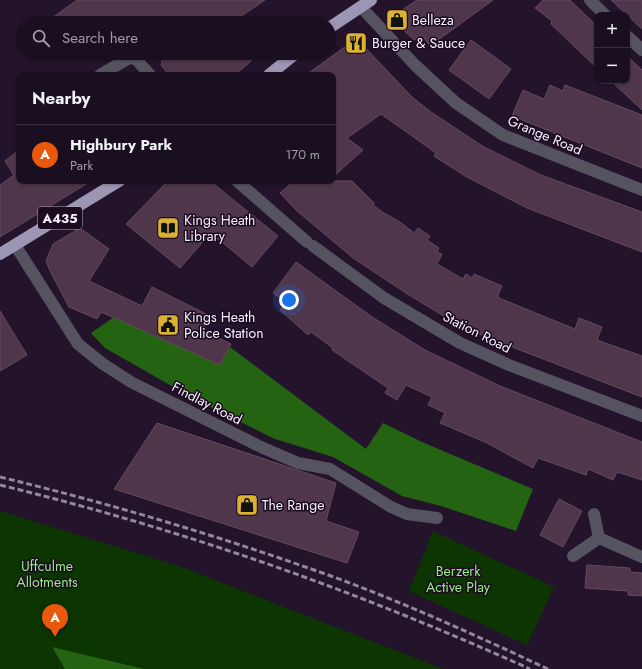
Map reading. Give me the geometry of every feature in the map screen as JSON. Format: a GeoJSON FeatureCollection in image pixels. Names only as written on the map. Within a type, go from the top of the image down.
{"type":"FeatureCollection","features":[{"type":"Feature","properties":{"kind":"highway"},"geometry":{"type":"LineString","coordinates":[[336,23],[372,0]]}},
{"type":"Feature","properties":{"kind":"highway"},"geometry":{"type":"LineString","coordinates":[[272,72],[287,60]]}},
{"type":"Feature","properties":{"kind":"highway","name":"A435"},"geometry":{"type":"LineString","coordinates":[[0,254],[114,184]]}},
{"type":"Feature","properties":{"kind":"street"},"geometry":{"type":"LineString","coordinates":[[590,0],[602,12]]}},
{"type":"Feature","properties":{"kind":"street","name":"Grange Road"},"geometry":{"type":"LineString","coordinates":[[361,7],[415,65],[456,103],[503,135],[642,190]]}},
{"type":"Feature","properties":{"kind":"street"},"geometry":{"type":"LineString","coordinates":[[630,39],[642,50]]}},
{"type":"Feature","properties":{"kind":"street"},"geometry":{"type":"LineString","coordinates":[[105,72],[126,60]]}},
{"type":"Feature","properties":{"kind":"street"},"geometry":{"type":"LineString","coordinates":[[136,60],[147,72]]}},
{"type":"Feature","properties":{"kind":"street","name":"Station Road"},"geometry":{"type":"LineString","coordinates":[[240,184],[310,244],[384,298],[460,343],[509,365],[642,416]]}},
{"type":"Feature","properties":{"kind":"street","name":"Findlay Road"},"geometry":{"type":"LineString","coordinates":[[15,245],[78,344],[131,382],[261,447],[298,463],[330,469],[344,476],[391,507],[407,514],[437,518]]}},
{"type":"Feature","properties":{"kind":"street"},"geometry":{"type":"LineString","coordinates":[[594,514],[599,538]]}},
{"type":"Feature","properties":{"kind":"street"},"geometry":{"type":"LineString","coordinates":[[573,556],[599,538]]}},
{"type":"Feature","properties":{"kind":"street"},"geometry":{"type":"LineString","coordinates":[[599,538],[642,557]]}},
{"type":"Feature","properties":{"kind":"green space"},"geometry":{"type":"Polygon","coordinates":[[[114,317],[220,365],[230,347],[366,449],[383,423],[422,442],[533,489],[516,531],[441,506],[402,496],[333,457],[275,439],[198,401],[105,348],[91,333],[114,317]]]}},
{"type":"Feature","properties":{"kind":"green space","name":"Uffculme Allotments"},"geometry":{"type":"Polygon","coordinates":[[[0,511],[179,566],[443,669],[0,669],[0,511]]]}},
{"type":"Feature","properties":{"kind":"green space","name":"Berzerk Active Play"},"geometry":{"type":"Polygon","coordinates":[[[433,531],[554,587],[527,645],[409,591],[433,531]]]}},
{"type":"Feature","properties":{"kind":"green space"},"geometry":{"type":"Polygon","coordinates":[[[52,647],[144,669],[65,669],[52,647]]]}},
{"type":"Feature","properties":{"kind":"building"},"geometry":{"type":"Polygon","coordinates":[[[77,0],[265,0],[241,16],[55,16],[77,0]]]}},
{"type":"Feature","properties":{"kind":"building"},"geometry":{"type":"Polygon","coordinates":[[[417,0],[493,0],[430,46],[422,35],[414,40],[395,22],[393,16],[417,0]]]}},
{"type":"Feature","properties":{"kind":"building"},"geometry":{"type":"Polygon","coordinates":[[[543,0],[570,0],[594,23],[594,65],[551,24],[552,21],[535,8],[543,0]]]}},
{"type":"Feature","properties":{"kind":"building"},"geometry":{"type":"Polygon","coordinates":[[[611,0],[642,0],[642,29],[630,18],[630,12],[624,12],[611,0]]]}},
{"type":"Feature","properties":{"kind":"building"},"geometry":{"type":"Polygon","coordinates":[[[471,40],[511,69],[489,99],[449,70],[471,40]]]}},
{"type":"Feature","properties":{"kind":"building"},"geometry":{"type":"Polygon","coordinates":[[[353,41],[359,41],[412,97],[431,112],[484,147],[541,175],[642,212],[642,252],[527,208],[465,176],[434,156],[436,153],[381,114],[347,138],[363,150],[336,174],[336,72],[310,72],[327,60],[336,60],[336,53],[353,41]]]}},
{"type":"Feature","properties":{"kind":"building"},"geometry":{"type":"Polygon","coordinates":[[[630,59],[642,70],[642,110],[614,84],[630,84],[630,59]]]}},
{"type":"Feature","properties":{"kind":"building"},"geometry":{"type":"Polygon","coordinates":[[[162,60],[252,60],[238,72],[167,72],[161,65],[162,60]]]}},
{"type":"Feature","properties":{"kind":"building"},"geometry":{"type":"Polygon","coordinates":[[[550,85],[563,91],[565,85],[642,115],[642,168],[512,116],[523,90],[544,99],[550,85]]]}},
{"type":"Feature","properties":{"kind":"building"},"geometry":{"type":"Polygon","coordinates":[[[16,152],[16,184],[86,184],[0,237],[0,185],[14,175],[5,161],[16,152]]]}},
{"type":"Feature","properties":{"kind":"building"},"geometry":{"type":"Polygon","coordinates":[[[336,181],[352,181],[374,203],[373,205],[384,213],[400,222],[414,233],[418,228],[430,236],[427,240],[439,248],[437,252],[442,254],[437,264],[463,279],[466,274],[472,278],[474,274],[502,286],[498,295],[499,298],[575,329],[579,318],[602,327],[597,340],[642,356],[642,397],[486,337],[450,320],[353,258],[296,210],[280,193],[290,184],[336,184],[336,181]]]}},
{"type":"Feature","properties":{"kind":"building"},"geometry":{"type":"Polygon","coordinates":[[[165,184],[214,184],[278,236],[252,267],[211,233],[180,268],[126,224],[165,184]]]}},
{"type":"Feature","properties":{"kind":"building","name":"Kings Heath Police Station"},"geometry":{"type":"Polygon","coordinates":[[[80,228],[109,249],[89,281],[142,306],[152,287],[210,316],[203,330],[231,344],[220,365],[101,312],[97,319],[69,307],[46,261],[53,244],[80,228]]]}},
{"type":"Feature","properties":{"kind":"building"},"geometry":{"type":"Polygon","coordinates":[[[296,262],[372,317],[425,350],[500,386],[642,442],[642,480],[617,472],[613,480],[588,469],[586,475],[538,458],[533,468],[485,442],[440,423],[445,413],[428,405],[432,397],[406,385],[397,400],[385,393],[388,388],[332,350],[333,348],[311,332],[308,335],[280,310],[286,302],[273,293],[296,262]]]}},
{"type":"Feature","properties":{"kind":"building"},"geometry":{"type":"Polygon","coordinates":[[[0,311],[27,355],[0,371],[0,311]]]}},
{"type":"Feature","properties":{"kind":"building","name":"The Range"},"geometry":{"type":"Polygon","coordinates":[[[157,423],[336,483],[326,521],[359,532],[347,563],[114,489],[157,423]]]}},
{"type":"Feature","properties":{"kind":"building"},"geometry":{"type":"Polygon","coordinates":[[[559,499],[582,511],[563,547],[540,535],[559,499]]]}},
{"type":"Feature","properties":{"kind":"building"},"geometry":{"type":"Polygon","coordinates":[[[587,565],[630,568],[630,572],[642,573],[642,596],[628,595],[628,591],[585,588],[587,565]]]}},
{"type":"Feature","properties":{"kind":"railway"},"geometry":{"type":"LineString","coordinates":[[0,477],[125,510],[208,535],[331,576],[359,586],[468,632],[548,669]]}},
{"type":"Feature","properties":{"kind":"railway"},"geometry":{"type":"LineString","coordinates":[[0,485],[137,522],[203,542],[270,565],[335,588],[530,669]]}},
{"type":"Feature","properties":{"kind":"place","name":"Belleza"},"geometry":{"type":"Point","coordinates":[397,20]}},
{"type":"Feature","properties":{"kind":"place","name":"Burger & Sauce"},"geometry":{"type":"Point","coordinates":[356,43]}},
{"type":"Feature","properties":{"kind":"place","name":"Kings Heath Library"},"geometry":{"type":"Point","coordinates":[168,228]}},
{"type":"Feature","properties":{"kind":"place","name":"Kings Heath Police Station"},"geometry":{"type":"Point","coordinates":[168,325]}},
{"type":"Feature","properties":{"kind":"place","name":"The Range"},"geometry":{"type":"Point","coordinates":[247,505]}},
{"type":"Feature","properties":{"kind":"place","name":"Highbury Park"},"geometry":{"type":"Point","coordinates":[55,637]}}]}
